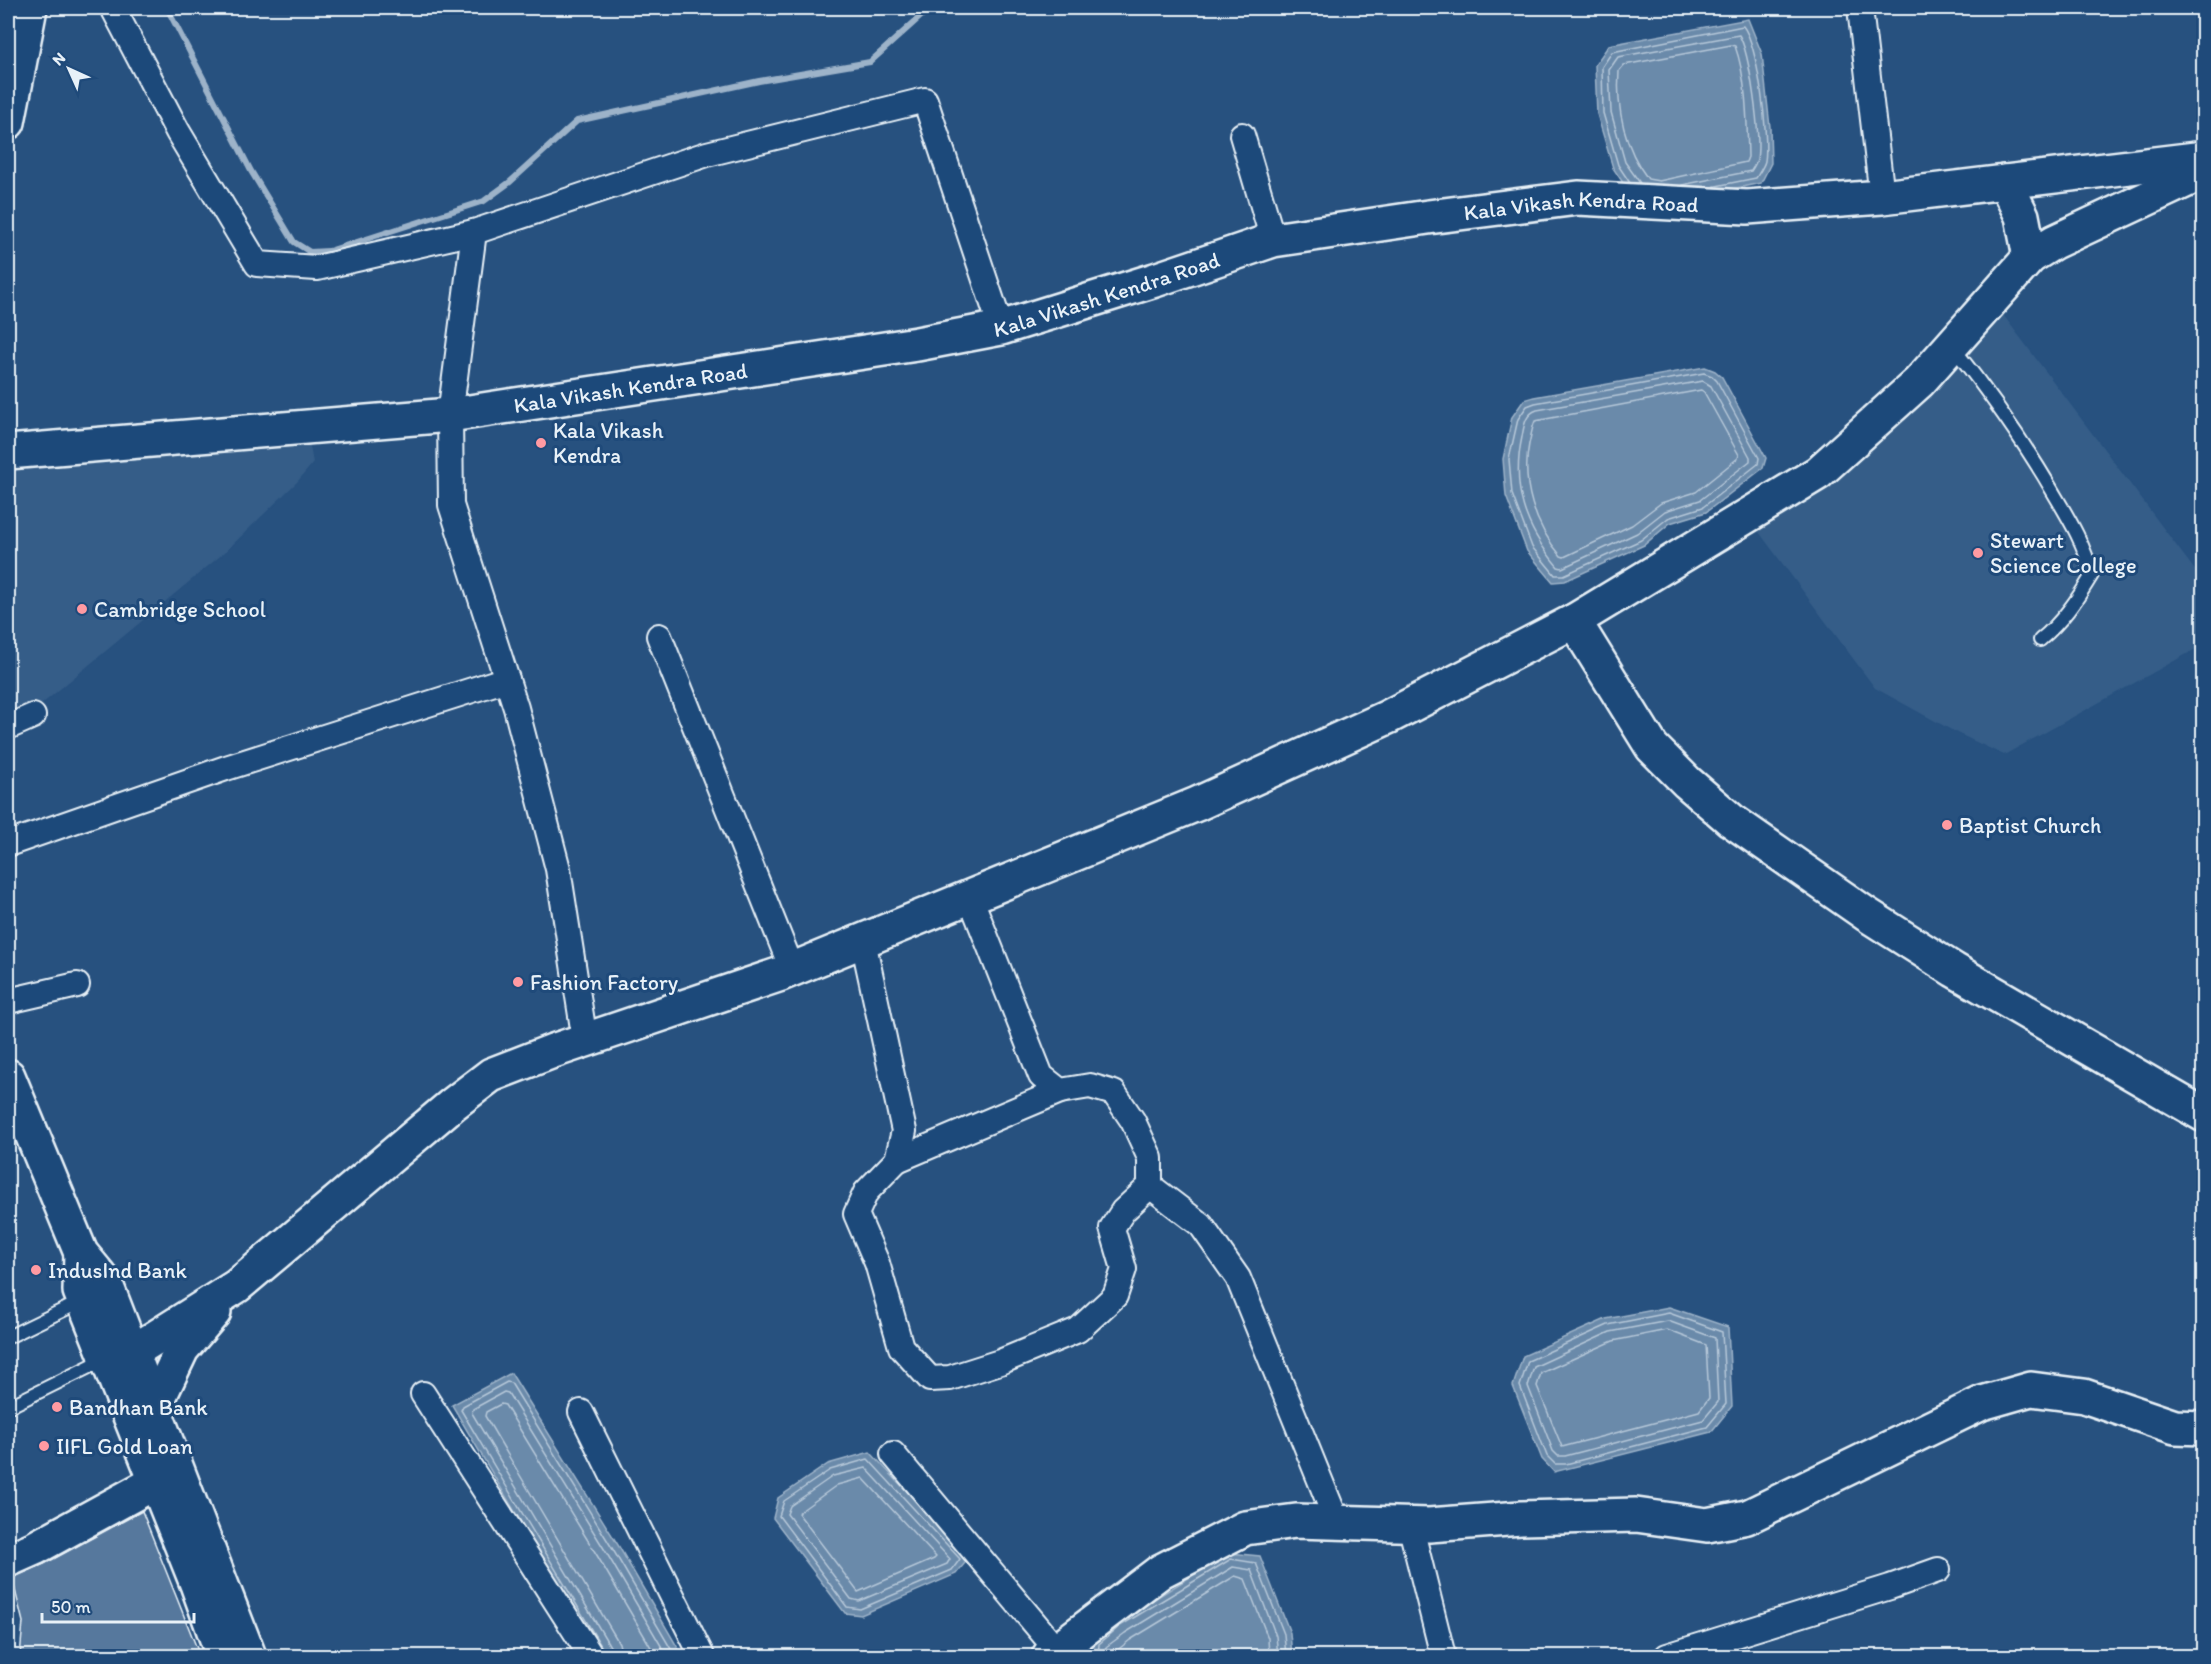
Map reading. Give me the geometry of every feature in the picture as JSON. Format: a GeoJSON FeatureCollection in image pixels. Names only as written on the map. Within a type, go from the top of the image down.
{"type":"FeatureCollection","features":[{"type":"Feature","properties":{"kind":"street"},"geometry":{"type":"LineString","coordinates":[[8,122],[30,8]]}},
{"type":"Feature","properties":{"kind":"street"},"geometry":{"type":"LineString","coordinates":[[113,8],[178,132],[257,264],[317,268],[474,232],[706,154],[925,100],[1001,328]]}},
{"type":"Feature","properties":{"kind":"street"},"geometry":{"type":"LineString","coordinates":[[1860,8],[1882,197]]}},
{"type":"Feature","properties":{"kind":"street"},"geometry":{"type":"LineString","coordinates":[[1242,135],[1273,240]]}},
{"type":"Feature","properties":{"kind":"street","name":"Kala Vikash Kendra Road"},"geometry":{"type":"LineString","coordinates":[[8,452],[450,415],[917,344],[1001,328],[1273,240],[1578,198],[1748,207],[1882,197],[2204,158]]}},
{"type":"Feature","properties":{"kind":"street"},"geometry":{"type":"LineString","coordinates":[[154,1408],[182,1349],[237,1286],[453,1104],[491,1075],[553,1051],[792,969],[1197,804],[1388,717],[1574,621],[1818,473],[1919,382],[2030,257],[2054,242],[2204,172]]}},
{"type":"Feature","properties":{"kind":"street"},"geometry":{"type":"LineString","coordinates":[[2005,182],[2022,216],[2030,257]]}},
{"type":"Feature","properties":{"kind":"street"},"geometry":{"type":"LineString","coordinates":[[474,232],[450,415],[451,505],[507,679],[558,869],[585,1041]]}},
{"type":"Feature","properties":{"kind":"street"},"geometry":{"type":"LineString","coordinates":[[1574,621],[1652,747],[1687,782],[1731,820],[1866,914],[1954,970],[2204,1115]]}},
{"type":"Feature","properties":{"kind":"street"},"geometry":{"type":"LineString","coordinates":[[659,636],[792,969]]}},
{"type":"Feature","properties":{"kind":"street"},"geometry":{"type":"LineString","coordinates":[[8,844],[226,768],[507,679]]}},
{"type":"Feature","properties":{"kind":"street"},"geometry":{"type":"LineString","coordinates":[[8,727],[33,716]]}},
{"type":"Feature","properties":{"kind":"street"},"geometry":{"type":"LineString","coordinates":[[970,897],[1041,1076],[1060,1091]]}},
{"type":"Feature","properties":{"kind":"street"},"geometry":{"type":"LineString","coordinates":[[863,941],[904,1131],[897,1160]]}},
{"type":"Feature","properties":{"kind":"street"},"geometry":{"type":"LineString","coordinates":[[8,1001],[77,985]]}},
{"type":"Feature","properties":{"kind":"street"},"geometry":{"type":"LineString","coordinates":[[8,1076],[81,1253],[105,1282],[118,1356],[167,1476],[249,1656]]}},
{"type":"Feature","properties":{"kind":"street"},"geometry":{"type":"LineString","coordinates":[[1090,1086],[1114,1093],[1133,1121],[1150,1158],[1150,1186],[1123,1211],[1112,1228],[1124,1269],[1115,1296],[1078,1330],[1000,1362],[950,1378],[930,1379],[901,1347],[877,1263],[856,1214],[866,1192],[897,1160],[1060,1091],[1090,1086]]}},
{"type":"Feature","properties":{"kind":"street"},"geometry":{"type":"LineString","coordinates":[[1150,1186],[1201,1225],[1238,1278],[1337,1522]]}},
{"type":"Feature","properties":{"kind":"street"},"geometry":{"type":"LineString","coordinates":[[81,1253],[80,1291],[84,1300],[118,1356],[154,1408],[167,1476],[223,1656]]}},
{"type":"Feature","properties":{"kind":"street"},"geometry":{"type":"LineString","coordinates":[[118,1356],[237,1286]]}},
{"type":"Feature","properties":{"kind":"street"},"geometry":{"type":"LineString","coordinates":[[893,1454],[1056,1654],[1161,1571],[1245,1528],[1296,1521],[1429,1525],[1521,1518],[1636,1515],[1707,1525],[1747,1517],[1982,1403],[2031,1389],[2084,1396],[2175,1427],[2204,1428]]}},
{"type":"Feature","properties":{"kind":"street"},"geometry":{"type":"LineString","coordinates":[[423,1394],[591,1656]]}},
{"type":"Feature","properties":{"kind":"street"},"geometry":{"type":"LineString","coordinates":[[581,1412],[702,1656]]}},
{"type":"Feature","properties":{"kind":"street"},"geometry":{"type":"LineString","coordinates":[[8,1560],[35,1548],[167,1476]]}},
{"type":"Feature","properties":{"kind":"street"},"geometry":{"type":"LineString","coordinates":[[1410,1524],[1443,1656]]}},
{"type":"Feature","properties":{"kind":"street"},"geometry":{"type":"LineString","coordinates":[[1667,1656],[1938,1570]]}},
{"type":"Feature","properties":{"kind":"lane"},"geometry":{"type":"LineString","coordinates":[[1952,345],[2019,437],[2046,480],[2086,553],[2091,575],[2078,598],[2055,628],[2040,640]]}},
{"type":"Feature","properties":{"kind":"lane"},"geometry":{"type":"LineString","coordinates":[[8,1337],[84,1300]]}},
{"type":"Feature","properties":{"kind":"lane"},"geometry":{"type":"LineString","coordinates":[[12,1405],[118,1356]]}},
{"type":"Feature","properties":{"kind":"shaded area","name":"Stewart Science College"},"geometry":{"type":"Polygon","coordinates":[[[1995,304],[2203,581],[2203,645],[2004,755],[1957,733],[1875,688],[1753,524],[1995,304]]]}},
{"type":"Feature","properties":{"kind":"shaded area","name":"Cambridge School"},"geometry":{"type":"Polygon","coordinates":[[[309,441],[313,463],[297,482],[225,552],[8,730],[8,465],[309,441]]]}},
{"type":"Feature","properties":{"kind":"water"},"geometry":{"type":"Polygon","coordinates":[[[1748,19],[1762,54],[1770,127],[1771,163],[1761,183],[1659,204],[1634,199],[1613,168],[1597,114],[1595,65],[1609,45],[1748,19]]]}},
{"type":"Feature","properties":{"kind":"water"},"geometry":{"type":"Polygon","coordinates":[[[1705,367],[1722,377],[1766,458],[1763,468],[1706,512],[1670,523],[1644,545],[1565,581],[1553,582],[1527,551],[1506,496],[1503,459],[1512,417],[1524,400],[1705,367]]]}},
{"type":"Feature","properties":{"kind":"water"},"geometry":{"type":"Polygon","coordinates":[[[1669,1307],[1728,1327],[1732,1406],[1711,1432],[1554,1472],[1542,1459],[1513,1386],[1523,1356],[1606,1319],[1669,1307]]]}},
{"type":"Feature","properties":{"kind":"water"},"geometry":{"type":"Polygon","coordinates":[[[511,1373],[618,1545],[682,1655],[600,1656],[452,1405],[511,1373]]]}},
{"type":"Feature","properties":{"kind":"water"},"geometry":{"type":"Polygon","coordinates":[[[870,1452],[969,1558],[956,1574],[861,1615],[845,1613],[773,1518],[778,1498],[828,1464],[870,1452]]]}},
{"type":"Feature","properties":{"kind":"water"},"geometry":{"type":"Polygon","coordinates":[[[1229,1553],[1260,1556],[1290,1633],[1292,1656],[1092,1656],[1093,1641],[1117,1622],[1229,1553]]]}},
{"type":"Feature","properties":{"kind":"building"},"geometry":{"type":"Polygon","coordinates":[[[142,1511],[200,1656],[20,1656],[23,1622],[12,1578],[44,1564],[142,1511]]]}},
{"type":"Feature","properties":{"kind":"waterway"},"geometry":{"type":"LineString","coordinates":[[167,8],[251,171],[294,242],[310,252],[329,251],[484,201],[510,182],[577,121],[759,81],[870,62],[930,8]]}},
{"type":"Feature","properties":{"kind":"place","name":"Kala Vikash Kendra"},"geometry":{"type":"Point","coordinates":[541,443]}},
{"type":"Feature","properties":{"kind":"place","name":"Stewart Science College"},"geometry":{"type":"Point","coordinates":[1978,553]}},
{"type":"Feature","properties":{"kind":"place","name":"Cambridge School"},"geometry":{"type":"Point","coordinates":[82,609]}},
{"type":"Feature","properties":{"kind":"place","name":"Baptist Church"},"geometry":{"type":"Point","coordinates":[1947,825]}},
{"type":"Feature","properties":{"kind":"place","name":"Fashion Factory"},"geometry":{"type":"Point","coordinates":[518,982]}},
{"type":"Feature","properties":{"kind":"place","name":"IndusInd Bank"},"geometry":{"type":"Point","coordinates":[36,1270]}},
{"type":"Feature","properties":{"kind":"place","name":"Bandhan Bank"},"geometry":{"type":"Point","coordinates":[57,1407]}},
{"type":"Feature","properties":{"kind":"place","name":"IIFL Gold Loan"},"geometry":{"type":"Point","coordinates":[44,1446]}}]}
